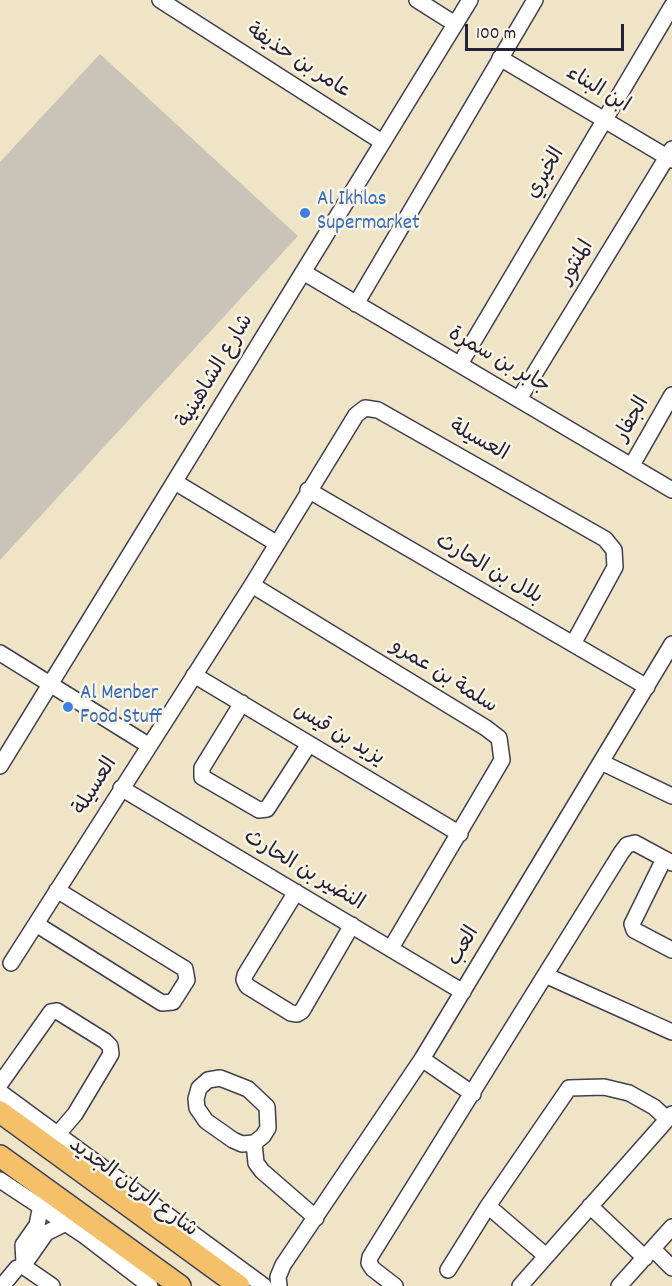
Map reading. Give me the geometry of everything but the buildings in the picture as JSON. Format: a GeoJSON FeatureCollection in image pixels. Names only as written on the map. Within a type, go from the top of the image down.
{"type":"FeatureCollection","features":[{"type":"Feature","properties":{"kind":"highway","name":"شارع الريان الجديد"},"geometry":{"type":"LineString","coordinates":[[0,1112],[252,1283]]}},
{"type":"Feature","properties":{"kind":"highway"},"geometry":{"type":"LineString","coordinates":[[0,1156],[180,1286]]}},
{"type":"Feature","properties":{"kind":"street","name":"عامر بن حذيفة"},"geometry":{"type":"LineString","coordinates":[[160,0],[382,142]]}},
{"type":"Feature","properties":{"kind":"street"},"geometry":{"type":"LineString","coordinates":[[417,0],[455,24]]}},
{"type":"Feature","properties":{"kind":"street","name":"شارع الشاهينية"},"geometry":{"type":"LineString","coordinates":[[0,766],[470,0]]}},
{"type":"Feature","properties":{"kind":"street"},"geometry":{"type":"LineString","coordinates":[[356,304],[535,0]]}},
{"type":"Feature","properties":{"kind":"street","name":"الخيري"},"geometry":{"type":"LineString","coordinates":[[460,364],[672,6]]}},
{"type":"Feature","properties":{"kind":"street","name":"ابن البناء"},"geometry":{"type":"LineString","coordinates":[[500,58],[604,120],[670,155]]}},
{"type":"Feature","properties":{"kind":"street","name":"المنثور"},"geometry":{"type":"LineString","coordinates":[[519,399],[670,155]]}},
{"type":"Feature","properties":{"kind":"street","name":"جابر بن سمرة"},"geometry":{"type":"LineString","coordinates":[[303,272],[672,490]]}},
{"type":"Feature","properties":{"kind":"street","name":"الجفار"},"geometry":{"type":"LineString","coordinates":[[632,465],[672,395]]}},
{"type":"Feature","properties":{"kind":"street","name":"العسيلة"},"geometry":{"type":"LineString","coordinates":[[11,963],[252,585],[308,490],[356,415],[365,408],[378,410],[503,480],[604,539],[614,550],[615,567],[573,644]]}},
{"type":"Feature","properties":{"kind":"street"},"geometry":{"type":"LineString","coordinates":[[175,483],[276,543]]}},
{"type":"Feature","properties":{"kind":"street","name":"بلال بن الحارث"},"geometry":{"type":"LineString","coordinates":[[308,490],[647,687]]}},
{"type":"Feature","properties":{"kind":"street","name":"سلمة بن عمرو"},"geometry":{"type":"LineString","coordinates":[[252,585],[499,738],[502,760],[391,948]]}},
{"type":"Feature","properties":{"kind":"street","name":"العب"},"geometry":{"type":"LineString","coordinates":[[279,1286],[278,1277],[283,1265],[422,1059],[603,763],[672,644]]}},
{"type":"Feature","properties":{"kind":"street"},"geometry":{"type":"LineString","coordinates":[[0,653],[52,683],[148,745]]}},
{"type":"Feature","properties":{"kind":"street","name":"يزيد بن قيس"},"geometry":{"type":"LineString","coordinates":[[194,675],[460,834]]}},
{"type":"Feature","properties":{"kind":"street"},"geometry":{"type":"LineString","coordinates":[[242,703],[202,768],[202,777],[259,810],[267,809],[309,744]]}},
{"type":"Feature","properties":{"kind":"street"},"geometry":{"type":"LineString","coordinates":[[603,763],[672,796]]}},
{"type":"Feature","properties":{"kind":"street","name":"النضير بن الحارث"},"geometry":{"type":"LineString","coordinates":[[121,788],[463,992]]}},
{"type":"Feature","properties":{"kind":"street"},"geometry":{"type":"LineString","coordinates":[[395,1286],[373,1269],[369,1263],[370,1257],[627,845],[634,843],[668,861],[632,924],[634,930],[672,950]]}},
{"type":"Feature","properties":{"kind":"street"},"geometry":{"type":"LineString","coordinates":[[36,924],[162,1003],[172,1002],[187,980],[185,969],[57,890]]}},
{"type":"Feature","properties":{"kind":"street"},"geometry":{"type":"LineString","coordinates":[[296,892],[244,975],[247,986],[291,1013],[297,1014],[302,1011],[352,925]]}},
{"type":"Feature","properties":{"kind":"street"},"geometry":{"type":"LineString","coordinates":[[545,975],[672,1032]]}},
{"type":"Feature","properties":{"kind":"street"},"geometry":{"type":"LineString","coordinates":[[0,1084],[51,1012],[57,1011],[105,1041],[110,1046],[111,1054],[75,1114],[57,1135]]}},
{"type":"Feature","properties":{"kind":"street"},"geometry":{"type":"LineString","coordinates":[[422,1059],[472,1094]]}},
{"type":"Feature","properties":{"kind":"street"},"geometry":{"type":"LineString","coordinates":[[219,1078],[233,1081],[248,1089],[267,1107],[268,1128],[263,1136],[254,1143],[242,1144],[233,1140],[206,1121],[197,1108],[196,1099],[199,1088],[208,1080],[219,1078]]}},
{"type":"Feature","properties":{"kind":"street"},"geometry":{"type":"LineString","coordinates":[[448,1270],[488,1206],[569,1088],[604,1087],[629,1093],[669,1117],[520,1286]]}},
{"type":"Feature","properties":{"kind":"street","name":"شارع الريان الجديد"},"geometry":{"type":"LineString","coordinates":[[0,1092],[252,1283]]}},
{"type":"Feature","properties":{"kind":"street"},"geometry":{"type":"LineString","coordinates":[[254,1143],[256,1164],[316,1218]]}},
{"type":"Feature","properties":{"kind":"street"},"geometry":{"type":"LineString","coordinates":[[0,1180],[66,1223],[150,1286]]}},
{"type":"Feature","properties":{"kind":"street"},"geometry":{"type":"LineString","coordinates":[[40,1205],[37,1225],[23,1245],[24,1264],[52,1286]]}},
{"type":"Feature","properties":{"kind":"street"},"geometry":{"type":"LineString","coordinates":[[488,1206],[546,1256]]}},
{"type":"Feature","properties":{"kind":"street"},"geometry":{"type":"LineString","coordinates":[[590,1206],[649,1253],[672,1268]]}},
{"type":"Feature","properties":{"kind":"street"},"geometry":{"type":"LineString","coordinates":[[2,1286],[17,1268],[24,1264],[46,1233],[66,1223]]}},
{"type":"Feature","properties":{"kind":"street"},"geometry":{"type":"LineString","coordinates":[[619,1286],[672,1227]]}},
{"type":"Feature","properties":{"kind":"street","name":"العب"},"geometry":{"type":"LineString","coordinates":[[252,1283],[283,1265]]}},
{"type":"Feature","properties":{"kind":"shaded area"},"geometry":{"type":"Polygon","coordinates":[[[100,54],[298,236],[0,560],[0,162],[100,54]]]}},
{"type":"Feature","properties":{"kind":"place","name":"Al Ikhlas Supermarket"},"geometry":{"type":"Point","coordinates":[305,213]}},
{"type":"Feature","properties":{"kind":"place","name":"Al Menber Food Stuff"},"geometry":{"type":"Point","coordinates":[68,707]}}]}
